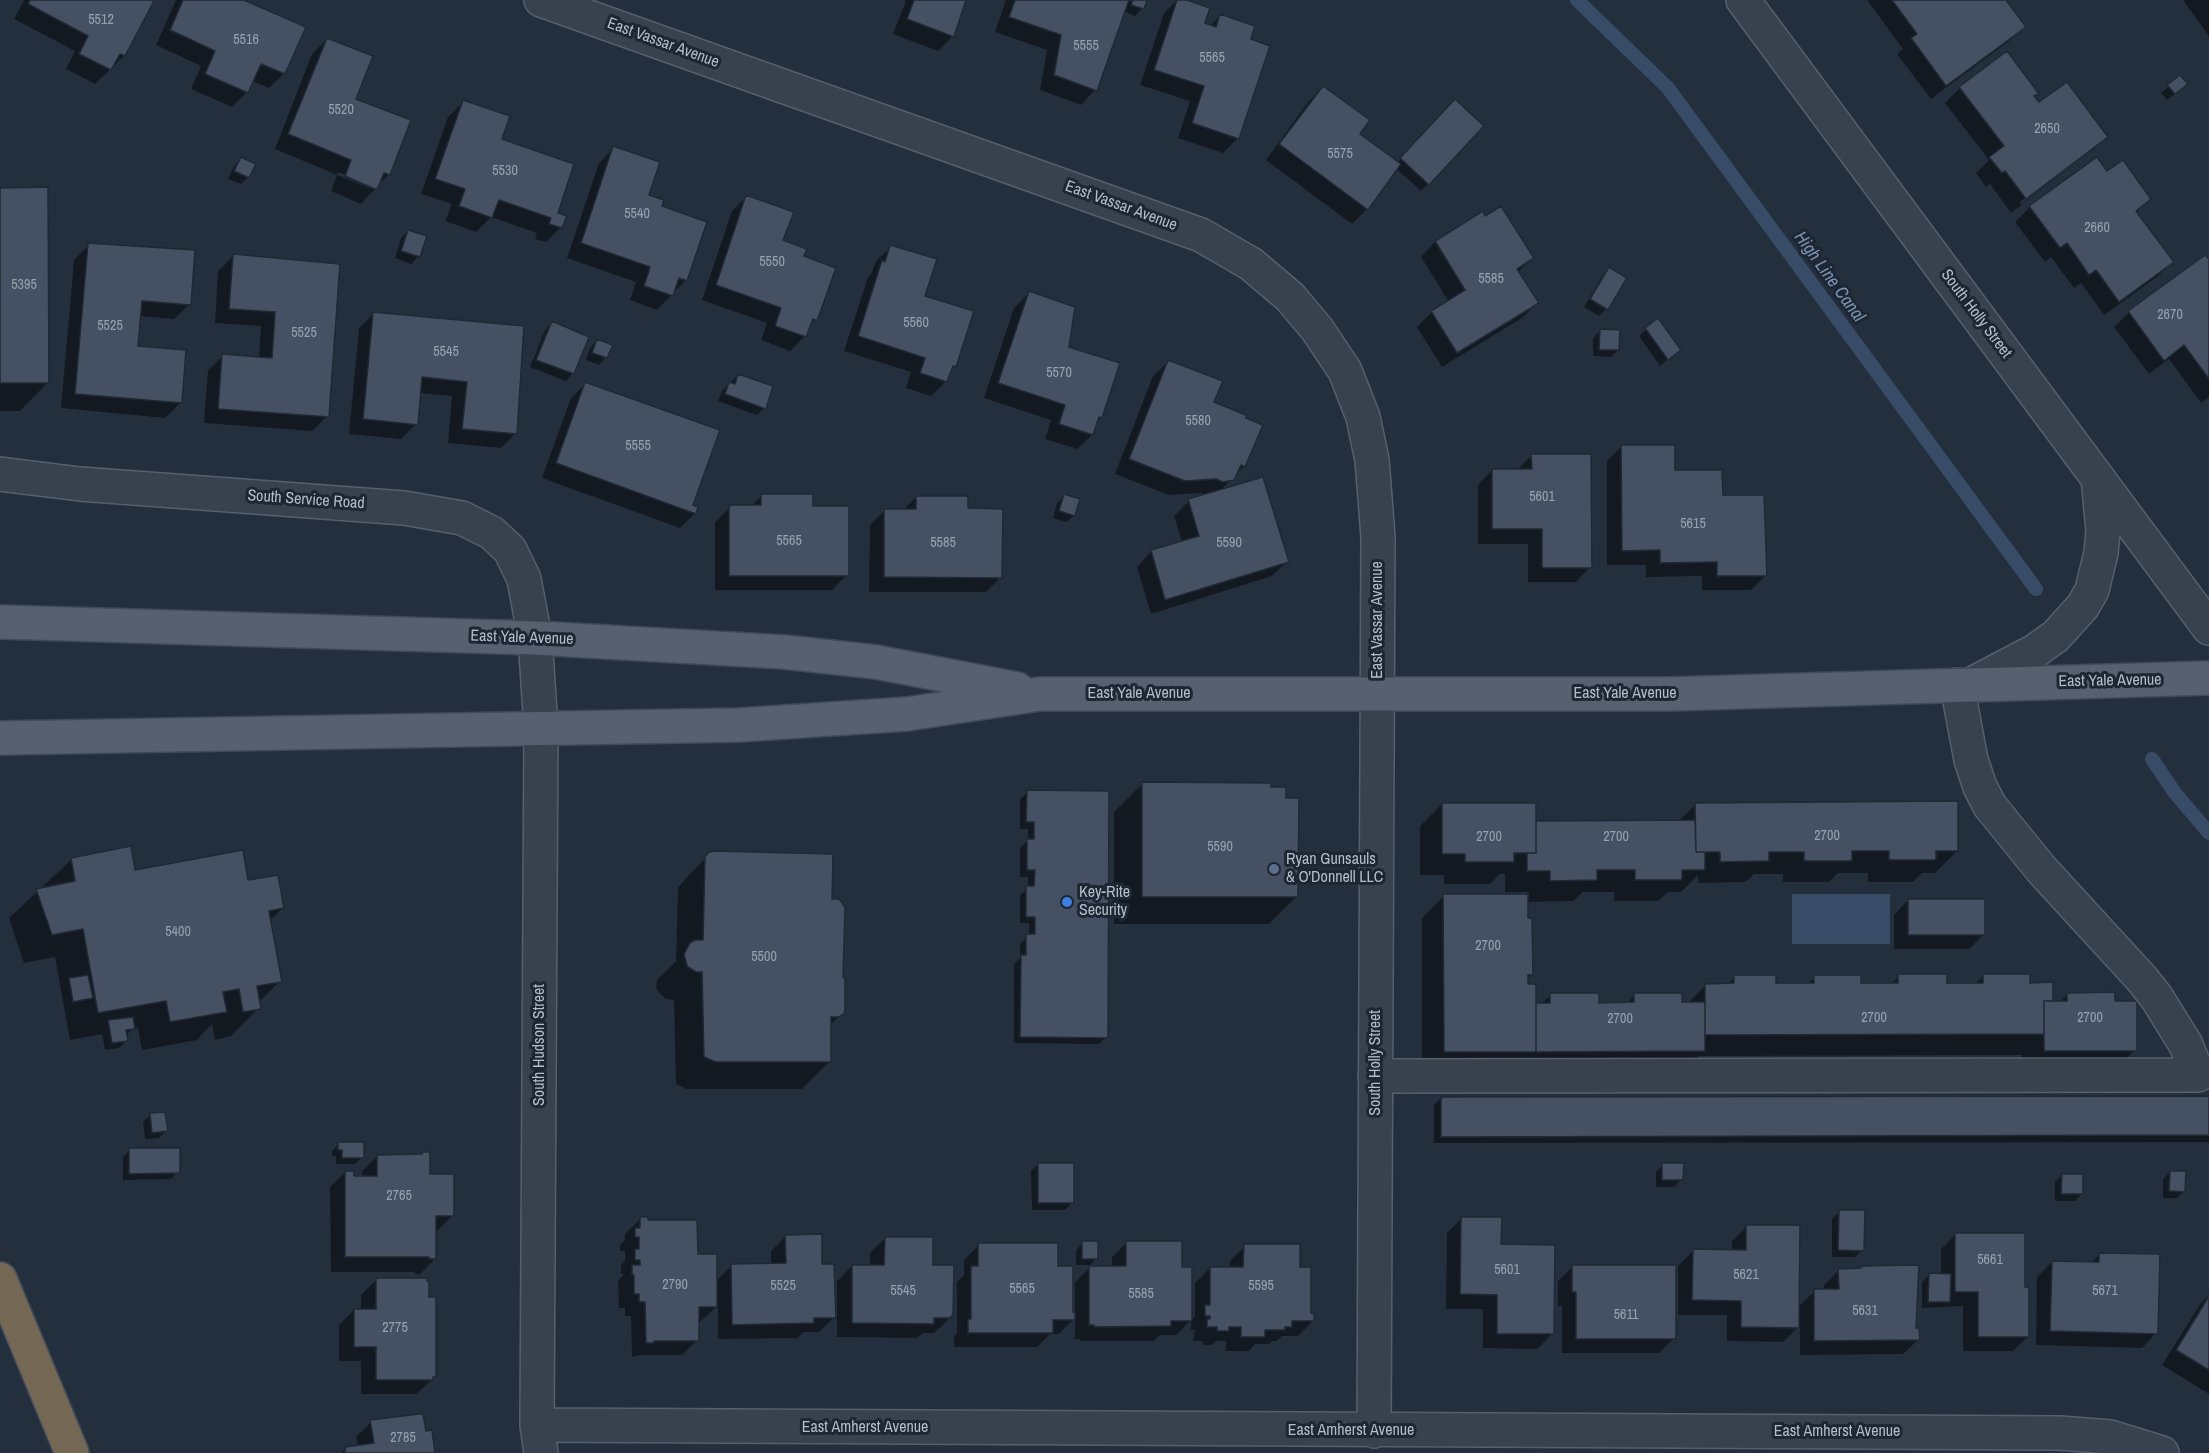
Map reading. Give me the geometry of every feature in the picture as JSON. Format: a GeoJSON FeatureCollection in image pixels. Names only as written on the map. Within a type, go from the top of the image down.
{"type":"FeatureCollection","features":[{"type":"Feature","properties":{"kind":"highway"},"geometry":{"type":"LineString","coordinates":[[0,1279],[72,1453]]}},
{"type":"Feature","properties":{"kind":"main road","name":"East Yale Avenue"},"geometry":{"type":"LineString","coordinates":[[0,622],[535,638],[841,657],[911,668],[1040,694]]}},
{"type":"Feature","properties":{"kind":"main road","name":"East Yale Avenue"},"geometry":{"type":"LineString","coordinates":[[0,738],[739,725],[907,714],[1040,694],[1670,694],[2209,678]]}},
{"type":"Feature","properties":{"kind":"street","name":"East Vassar Avenue"},"geometry":{"type":"LineString","coordinates":[[541,0],[1201,235],[1233,252],[1276,284],[1317,328],[1339,361],[1363,417],[1372,460],[1376,504],[1378,695]]}},
{"type":"Feature","properties":{"kind":"street","name":"South Holly Street"},"geometry":{"type":"LineString","coordinates":[[1743,0],[2209,628]]}},
{"type":"Feature","properties":{"kind":"street","name":"South Service Road"},"geometry":{"type":"LineString","coordinates":[[0,474],[80,484],[404,508],[462,518],[492,533],[510,550],[524,579],[535,638]]}},
{"type":"Feature","properties":{"kind":"street"},"geometry":{"type":"LineString","coordinates":[[1376,1076],[2198,1075],[2186,1045],[2157,998],[2042,870],[1990,806],[1980,787],[1971,760],[1965,685],[2035,651],[2056,636],[2083,606],[2092,590],[2101,553],[2103,531],[2098,478]]}},
{"type":"Feature","properties":{"kind":"street","name":"South Hudson Street"},"geometry":{"type":"LineString","coordinates":[[535,638],[541,728],[539,1439]]}},
{"type":"Feature","properties":{"kind":"street","name":"South Holly Street"},"geometry":{"type":"LineString","coordinates":[[1374,1431],[1378,695]]}},
{"type":"Feature","properties":{"kind":"street","name":"East Amherst Avenue"},"geometry":{"type":"LineString","coordinates":[[539,1439],[1374,1431],[2060,1433],[2117,1438],[2162,1453]]}},
{"type":"Feature","properties":{"kind":"water"},"geometry":{"type":"Polygon","coordinates":[[[1792,894],[1890,894],[1890,944],[1792,944],[1792,894]]]}},
{"type":"Feature","properties":{"kind":"building"},"geometry":{"type":"Polygon","coordinates":[[[30,0],[154,1],[125,56],[120,54],[111,70],[79,54],[88,36],[28,4],[30,0]]]}},
{"type":"Feature","properties":{"kind":"building"},"geometry":{"type":"Polygon","coordinates":[[[183,0],[244,0],[306,27],[285,74],[261,64],[248,93],[205,74],[215,51],[170,30],[183,0]]]}},
{"type":"Feature","properties":{"kind":"building"},"geometry":{"type":"Polygon","coordinates":[[[914,0],[966,0],[954,37],[907,19],[914,0]]]}},
{"type":"Feature","properties":{"kind":"building"},"geometry":{"type":"Polygon","coordinates":[[[1015,0],[1129,0],[1097,91],[1054,75],[1061,35],[1009,17],[1015,0]]]}},
{"type":"Feature","properties":{"kind":"building"},"geometry":{"type":"Polygon","coordinates":[[[1133,0],[1147,0],[1144,9],[1131,5],[1133,0]]]}},
{"type":"Feature","properties":{"kind":"building"},"geometry":{"type":"Polygon","coordinates":[[[1177,0],[1187,0],[1210,8],[1205,23],[1216,27],[1220,14],[1255,26],[1251,39],[1270,46],[1239,139],[1192,123],[1204,86],[1154,70],[1177,0]]]}},
{"type":"Feature","properties":{"kind":"building"},"geometry":{"type":"Polygon","coordinates":[[[1892,0],[2006,0],[2026,27],[1946,86],[1911,38],[1917,34],[1892,0]]]}},
{"type":"Feature","properties":{"kind":"building"},"geometry":{"type":"Polygon","coordinates":[[[327,38],[373,56],[356,99],[411,120],[390,175],[384,173],[377,190],[345,176],[351,160],[288,134],[327,38]]]}},
{"type":"Feature","properties":{"kind":"building"},"geometry":{"type":"Polygon","coordinates":[[[2007,51],[2039,94],[2034,96],[2039,102],[2067,82],[2108,137],[2026,199],[2005,171],[2002,173],[1989,157],[2004,146],[1959,87],[2007,51]]]}},
{"type":"Feature","properties":{"kind":"building"},"geometry":{"type":"Polygon","coordinates":[[[2180,75],[2188,84],[2175,94],[2167,85],[2180,75]]]}},
{"type":"Feature","properties":{"kind":"building"},"geometry":{"type":"Polygon","coordinates":[[[1323,86],[1370,120],[1360,134],[1401,164],[1368,210],[1279,144],[1323,86]]]}},
{"type":"Feature","properties":{"kind":"building"},"geometry":{"type":"Polygon","coordinates":[[[1455,99],[1484,126],[1429,185],[1400,158],[1455,99]]]}},
{"type":"Feature","properties":{"kind":"building"},"geometry":{"type":"Polygon","coordinates":[[[463,100],[510,116],[502,139],[574,164],[558,213],[567,216],[562,228],[549,224],[551,218],[499,200],[492,218],[459,206],[465,189],[435,179],[463,100]]]}},
{"type":"Feature","properties":{"kind":"building"},"geometry":{"type":"Polygon","coordinates":[[[613,146],[660,162],[649,195],[664,200],[662,206],[707,222],[687,281],[679,278],[673,296],[644,286],[650,267],[581,243],[613,146]]]}},
{"type":"Feature","properties":{"kind":"building"},"geometry":{"type":"Polygon","coordinates":[[[241,157],[256,164],[249,178],[234,171],[241,157]]]}},
{"type":"Feature","properties":{"kind":"building"},"geometry":{"type":"Polygon","coordinates":[[[2097,157],[2107,171],[2123,160],[2151,199],[2136,211],[2174,262],[2119,302],[2096,270],[2089,275],[2067,243],[2060,248],[2029,206],[2097,157]]]}},
{"type":"Feature","properties":{"kind":"building"},"geometry":{"type":"Polygon","coordinates":[[[48,187],[49,383],[0,383],[0,188],[48,187]]]}},
{"type":"Feature","properties":{"kind":"building"},"geometry":{"type":"Polygon","coordinates":[[[746,195],[794,212],[783,240],[807,249],[804,256],[836,268],[817,321],[813,319],[806,337],[775,326],[781,308],[716,285],[746,195]]]}},
{"type":"Feature","properties":{"kind":"building"},"geometry":{"type":"Polygon","coordinates":[[[1501,206],[1534,258],[1517,269],[1539,303],[1457,353],[1431,311],[1465,290],[1435,241],[1483,211],[1485,216],[1501,206]]]}},
{"type":"Feature","properties":{"kind":"building"},"geometry":{"type":"Polygon","coordinates":[[[408,230],[427,236],[420,257],[401,251],[408,230]]]}},
{"type":"Feature","properties":{"kind":"building"},"geometry":{"type":"Polygon","coordinates":[[[88,243],[195,250],[191,305],[142,301],[138,346],[186,350],[182,403],[75,394],[88,243]]]}},
{"type":"Feature","properties":{"kind":"building"},"geometry":{"type":"Polygon","coordinates":[[[890,245],[937,259],[925,296],[974,311],[956,367],[953,366],[947,382],[920,373],[925,358],[858,336],[882,260],[885,262],[890,245]]]}},
{"type":"Feature","properties":{"kind":"building"},"geometry":{"type":"Polygon","coordinates":[[[233,254],[340,264],[329,417],[218,409],[222,354],[272,358],[275,312],[229,309],[233,254]]]}},
{"type":"Feature","properties":{"kind":"building"},"geometry":{"type":"Polygon","coordinates":[[[2205,255],[2209,259],[2209,379],[2184,345],[2164,361],[2128,311],[2205,255]]]}},
{"type":"Feature","properties":{"kind":"building"},"geometry":{"type":"Polygon","coordinates":[[[1609,267],[1627,278],[1608,310],[1590,299],[1609,267]]]}},
{"type":"Feature","properties":{"kind":"building"},"geometry":{"type":"Polygon","coordinates":[[[1029,291],[1075,307],[1069,347],[1120,363],[1102,418],[1099,417],[1093,435],[1059,424],[1065,405],[998,383],[1029,291]]]}},
{"type":"Feature","properties":{"kind":"building"},"geometry":{"type":"Polygon","coordinates":[[[373,312],[524,326],[517,434],[462,429],[467,382],[422,377],[418,425],[363,419],[373,312]]]}},
{"type":"Feature","properties":{"kind":"building"},"geometry":{"type":"Polygon","coordinates":[[[1658,318],[1681,350],[1668,360],[1645,328],[1658,318]]]}},
{"type":"Feature","properties":{"kind":"building"},"geometry":{"type":"Polygon","coordinates":[[[552,321],[589,337],[574,374],[536,360],[552,321]]]}},
{"type":"Feature","properties":{"kind":"building"},"geometry":{"type":"Polygon","coordinates":[[[1600,329],[1620,330],[1619,350],[1599,350],[1600,329]]]}},
{"type":"Feature","properties":{"kind":"building"},"geometry":{"type":"Polygon","coordinates":[[[597,339],[613,345],[607,358],[592,353],[597,339]]]}},
{"type":"Feature","properties":{"kind":"building"},"geometry":{"type":"Polygon","coordinates":[[[1168,360],[1223,381],[1214,402],[1246,415],[1246,418],[1263,425],[1245,467],[1241,465],[1234,480],[1185,481],[1129,459],[1168,360]]]}},
{"type":"Feature","properties":{"kind":"building"},"geometry":{"type":"Polygon","coordinates":[[[738,374],[773,386],[766,409],[725,394],[729,382],[735,384],[738,374]]]}},
{"type":"Feature","properties":{"kind":"building"},"geometry":{"type":"Polygon","coordinates":[[[585,382],[720,430],[693,505],[698,507],[696,514],[556,463],[585,382]]]}},
{"type":"Feature","properties":{"kind":"building"},"geometry":{"type":"Polygon","coordinates":[[[1621,445],[1675,445],[1675,470],[1722,470],[1723,495],[1764,495],[1767,576],[1717,576],[1717,562],[1660,563],[1660,550],[1622,551],[1621,445]]]}},
{"type":"Feature","properties":{"kind":"building"},"geometry":{"type":"Polygon","coordinates":[[[1531,454],[1591,454],[1592,568],[1542,568],[1542,529],[1492,529],[1492,469],[1532,469],[1531,454]]]}},
{"type":"Feature","properties":{"kind":"building"},"geometry":{"type":"Polygon","coordinates":[[[1263,477],[1289,562],[1165,600],[1151,550],[1199,536],[1188,499],[1263,477]]]}},
{"type":"Feature","properties":{"kind":"building"},"geometry":{"type":"Polygon","coordinates":[[[761,494],[813,494],[813,506],[849,506],[849,576],[729,576],[729,505],[761,505],[761,494]]]}},
{"type":"Feature","properties":{"kind":"building"},"geometry":{"type":"Polygon","coordinates":[[[1064,494],[1080,499],[1075,516],[1059,511],[1064,494]]]}},
{"type":"Feature","properties":{"kind":"building"},"geometry":{"type":"Polygon","coordinates":[[[916,496],[968,496],[968,508],[1003,509],[1002,578],[884,577],[884,509],[916,509],[916,496]]]}},
{"type":"Feature","properties":{"kind":"building"},"geometry":{"type":"Polygon","coordinates":[[[1142,782],[1271,783],[1271,787],[1286,787],[1286,798],[1299,798],[1298,897],[1142,897],[1142,782]]]}},
{"type":"Feature","properties":{"kind":"building","name":"Key-Rite Security"},"geometry":{"type":"Polygon","coordinates":[[[1027,790],[1109,791],[1108,1038],[1020,1037],[1021,955],[1026,955],[1026,934],[1035,934],[1035,917],[1026,917],[1026,886],[1034,886],[1035,870],[1027,870],[1027,839],[1034,839],[1034,822],[1026,822],[1027,790]]]}},
{"type":"Feature","properties":{"kind":"building"},"geometry":{"type":"Polygon","coordinates":[[[1958,801],[1958,851],[1936,851],[1936,860],[1889,860],[1889,851],[1852,851],[1852,861],[1804,861],[1804,852],[1769,852],[1769,861],[1720,862],[1720,852],[1696,852],[1695,803],[1958,801]]]}},
{"type":"Feature","properties":{"kind":"building"},"geometry":{"type":"Polygon","coordinates":[[[1442,803],[1536,803],[1536,853],[1514,853],[1514,862],[1465,862],[1465,854],[1442,854],[1442,803]]]}},
{"type":"Feature","properties":{"kind":"building"},"geometry":{"type":"Polygon","coordinates":[[[1695,820],[1696,852],[1705,852],[1705,870],[1682,870],[1682,880],[1635,880],[1635,870],[1597,870],[1597,880],[1550,881],[1550,871],[1527,871],[1527,853],[1536,853],[1536,821],[1695,820]]]}},
{"type":"Feature","properties":{"kind":"building"},"geometry":{"type":"Polygon","coordinates":[[[131,846],[135,870],[243,850],[248,880],[278,875],[284,908],[269,911],[282,982],[257,986],[261,1009],[243,1012],[239,989],[223,992],[227,1012],[170,1022],[166,1001],[98,1013],[83,929],[52,935],[36,889],[75,881],[71,858],[131,846]]]}},
{"type":"Feature","properties":{"kind":"building"},"geometry":{"type":"Polygon","coordinates":[[[709,852],[833,854],[832,899],[839,899],[845,907],[843,978],[845,977],[845,1009],[844,1014],[839,1017],[831,1017],[831,1062],[716,1062],[704,1057],[702,972],[696,972],[687,966],[684,954],[690,943],[703,940],[705,857],[709,852]]]}},
{"type":"Feature","properties":{"kind":"building"},"geometry":{"type":"Polygon","coordinates":[[[1443,894],[1528,894],[1528,918],[1532,918],[1533,975],[1528,975],[1528,984],[1536,984],[1536,1052],[1444,1052],[1443,894]]]}},
{"type":"Feature","properties":{"kind":"building"},"geometry":{"type":"Polygon","coordinates":[[[1908,899],[1985,899],[1985,935],[1908,935],[1908,899]]]}},
{"type":"Feature","properties":{"kind":"building"},"geometry":{"type":"Polygon","coordinates":[[[1898,974],[1947,974],[1947,983],[1983,983],[1983,974],[2030,974],[2030,983],[2053,982],[2053,1001],[2044,1001],[2044,1034],[1705,1035],[1705,984],[1734,983],[1734,975],[1776,975],[1776,983],[1814,983],[1814,975],[1861,975],[1861,983],[1898,983],[1898,974]]]}},
{"type":"Feature","properties":{"kind":"building"},"geometry":{"type":"Polygon","coordinates":[[[88,975],[93,998],[73,1002],[69,978],[88,975]]]}},
{"type":"Feature","properties":{"kind":"building"},"geometry":{"type":"Polygon","coordinates":[[[2115,992],[2115,1001],[2137,1001],[2137,1051],[2044,1051],[2044,1001],[2067,1001],[2067,993],[2115,992]]]}},
{"type":"Feature","properties":{"kind":"building"},"geometry":{"type":"Polygon","coordinates":[[[1550,993],[1599,993],[1599,1003],[1634,1002],[1634,993],[1682,993],[1682,1002],[1705,1002],[1705,1051],[1536,1052],[1536,1003],[1550,1003],[1550,993]]]}},
{"type":"Feature","properties":{"kind":"building"},"geometry":{"type":"Polygon","coordinates":[[[133,1017],[135,1029],[126,1030],[128,1041],[112,1043],[108,1020],[133,1017]]]}},
{"type":"Feature","properties":{"kind":"building"},"geometry":{"type":"Polygon","coordinates":[[[2209,1096],[2209,1135],[1441,1137],[1441,1097],[2209,1096]]]}},
{"type":"Feature","properties":{"kind":"building"},"geometry":{"type":"Polygon","coordinates":[[[165,1112],[168,1131],[152,1133],[150,1113],[165,1112]]]}},
{"type":"Feature","properties":{"kind":"building"},"geometry":{"type":"Polygon","coordinates":[[[338,1142],[364,1142],[364,1158],[342,1158],[342,1150],[338,1150],[338,1142]]]}},
{"type":"Feature","properties":{"kind":"building"},"geometry":{"type":"Polygon","coordinates":[[[129,1148],[180,1148],[180,1173],[129,1174],[129,1148]]]}},
{"type":"Feature","properties":{"kind":"building"},"geometry":{"type":"Polygon","coordinates":[[[422,1152],[430,1152],[430,1174],[454,1174],[454,1216],[436,1216],[436,1259],[429,1259],[429,1257],[345,1257],[345,1171],[354,1171],[354,1176],[377,1176],[377,1155],[422,1154],[422,1152]]]}},
{"type":"Feature","properties":{"kind":"building"},"geometry":{"type":"Polygon","coordinates":[[[1038,1163],[1074,1163],[1074,1203],[1038,1203],[1038,1163]]]}},
{"type":"Feature","properties":{"kind":"building"},"geometry":{"type":"Polygon","coordinates":[[[1662,1163],[1684,1163],[1683,1180],[1662,1180],[1662,1163]]]}},
{"type":"Feature","properties":{"kind":"building"},"geometry":{"type":"Polygon","coordinates":[[[2170,1171],[2186,1171],[2185,1192],[2169,1191],[2170,1171]]]}},
{"type":"Feature","properties":{"kind":"building"},"geometry":{"type":"Polygon","coordinates":[[[2062,1174],[2083,1174],[2083,1194],[2061,1194],[2062,1174]]]}},
{"type":"Feature","properties":{"kind":"building"},"geometry":{"type":"Polygon","coordinates":[[[1839,1210],[1865,1210],[1864,1251],[1838,1250],[1839,1210]]]}},
{"type":"Feature","properties":{"kind":"building"},"geometry":{"type":"Polygon","coordinates":[[[640,1217],[648,1217],[648,1220],[697,1220],[698,1254],[717,1254],[717,1307],[699,1307],[699,1341],[646,1343],[645,1302],[639,1302],[639,1294],[634,1294],[634,1275],[632,1275],[632,1265],[640,1265],[640,1260],[635,1260],[635,1249],[639,1249],[639,1237],[635,1237],[635,1228],[640,1228],[640,1217]]]}},
{"type":"Feature","properties":{"kind":"building"},"geometry":{"type":"Polygon","coordinates":[[[1461,1217],[1502,1217],[1501,1244],[1555,1245],[1554,1334],[1497,1334],[1497,1295],[1460,1294],[1461,1217]]]}},
{"type":"Feature","properties":{"kind":"building"},"geometry":{"type":"Polygon","coordinates":[[[1746,1225],[1800,1225],[1799,1328],[1741,1327],[1741,1301],[1692,1300],[1693,1249],[1746,1250],[1746,1225]]]}},
{"type":"Feature","properties":{"kind":"building"},"geometry":{"type":"Polygon","coordinates":[[[1955,1233],[2025,1233],[2025,1287],[2029,1287],[2029,1337],[1978,1337],[1978,1292],[1955,1292],[1955,1233]]]}},
{"type":"Feature","properties":{"kind":"building"},"geometry":{"type":"Polygon","coordinates":[[[822,1234],[822,1264],[834,1264],[836,1318],[814,1318],[814,1323],[732,1325],[731,1264],[786,1263],[785,1235],[822,1234]]]}},
{"type":"Feature","properties":{"kind":"building"},"geometry":{"type":"Polygon","coordinates":[[[885,1237],[933,1237],[933,1265],[954,1265],[953,1316],[951,1318],[934,1318],[934,1324],[852,1323],[852,1265],[884,1265],[885,1237]]]}},
{"type":"Feature","properties":{"kind":"building"},"geometry":{"type":"Polygon","coordinates":[[[1082,1241],[1098,1241],[1098,1259],[1082,1259],[1082,1241]]]}},
{"type":"Feature","properties":{"kind":"building"},"geometry":{"type":"Polygon","coordinates":[[[1126,1241],[1182,1241],[1182,1267],[1192,1267],[1192,1321],[1171,1321],[1171,1326],[1094,1327],[1094,1325],[1089,1325],[1089,1266],[1126,1266],[1126,1241]]]}},
{"type":"Feature","properties":{"kind":"building"},"geometry":{"type":"Polygon","coordinates":[[[978,1243],[1058,1243],[1058,1266],[1073,1266],[1075,1320],[1053,1320],[1053,1333],[968,1333],[968,1319],[971,1319],[971,1266],[978,1266],[978,1243]]]}},
{"type":"Feature","properties":{"kind":"building"},"geometry":{"type":"Polygon","coordinates":[[[1244,1244],[1300,1244],[1300,1267],[1311,1267],[1311,1313],[1314,1313],[1314,1321],[1292,1321],[1292,1327],[1285,1327],[1285,1330],[1265,1330],[1265,1337],[1241,1337],[1241,1327],[1229,1327],[1229,1331],[1217,1331],[1217,1327],[1207,1327],[1207,1319],[1210,1319],[1210,1316],[1205,1316],[1205,1305],[1210,1305],[1210,1267],[1243,1267],[1244,1244]]]}},
{"type":"Feature","properties":{"kind":"building"},"geometry":{"type":"Polygon","coordinates":[[[2099,1253],[2160,1254],[2158,1334],[2050,1331],[2052,1261],[2099,1262],[2099,1253]]]}},
{"type":"Feature","properties":{"kind":"building"},"geometry":{"type":"Polygon","coordinates":[[[1572,1265],[1676,1265],[1676,1339],[1576,1339],[1576,1292],[1572,1292],[1572,1265]]]}},
{"type":"Feature","properties":{"kind":"building"},"geometry":{"type":"Polygon","coordinates":[[[1919,1265],[1916,1328],[1919,1328],[1920,1340],[1814,1341],[1814,1289],[1839,1289],[1838,1269],[1861,1268],[1861,1266],[1919,1265]]]}},
{"type":"Feature","properties":{"kind":"building"},"geometry":{"type":"Polygon","coordinates":[[[1929,1273],[1951,1274],[1950,1302],[1928,1302],[1929,1273]]]}},
{"type":"Feature","properties":{"kind":"building"},"geometry":{"type":"Polygon","coordinates":[[[376,1278],[427,1278],[429,1281],[429,1297],[436,1297],[436,1377],[433,1377],[433,1380],[376,1380],[376,1347],[354,1347],[354,1309],[376,1309],[376,1278]]]}},
{"type":"Feature","properties":{"kind":"building"},"geometry":{"type":"Polygon","coordinates":[[[2209,1296],[2209,1370],[2176,1350],[2209,1296]]]}},
{"type":"Feature","properties":{"kind":"building"},"geometry":{"type":"Polygon","coordinates":[[[423,1414],[426,1431],[432,1430],[435,1453],[345,1453],[345,1447],[374,1443],[370,1420],[423,1414]]]}},
{"type":"Feature","properties":{"kind":"waterway","name":"High Line Canal"},"geometry":{"type":"LineString","coordinates":[[1577,0],[1668,88],[2036,589]]}},
{"type":"Feature","properties":{"kind":"waterway","name":"High Line Canal"},"geometry":{"type":"LineString","coordinates":[[2152,759],[2175,793],[2209,833]]}},
{"type":"Feature","properties":{"kind":"place","name":"Ryan Gunsauls & O'Donnell LLC"},"geometry":{"type":"Point","coordinates":[1274,869]}},
{"type":"Feature","properties":{"kind":"place","name":"Key-Rite Security"},"geometry":{"type":"Point","coordinates":[1067,902]}}]}
